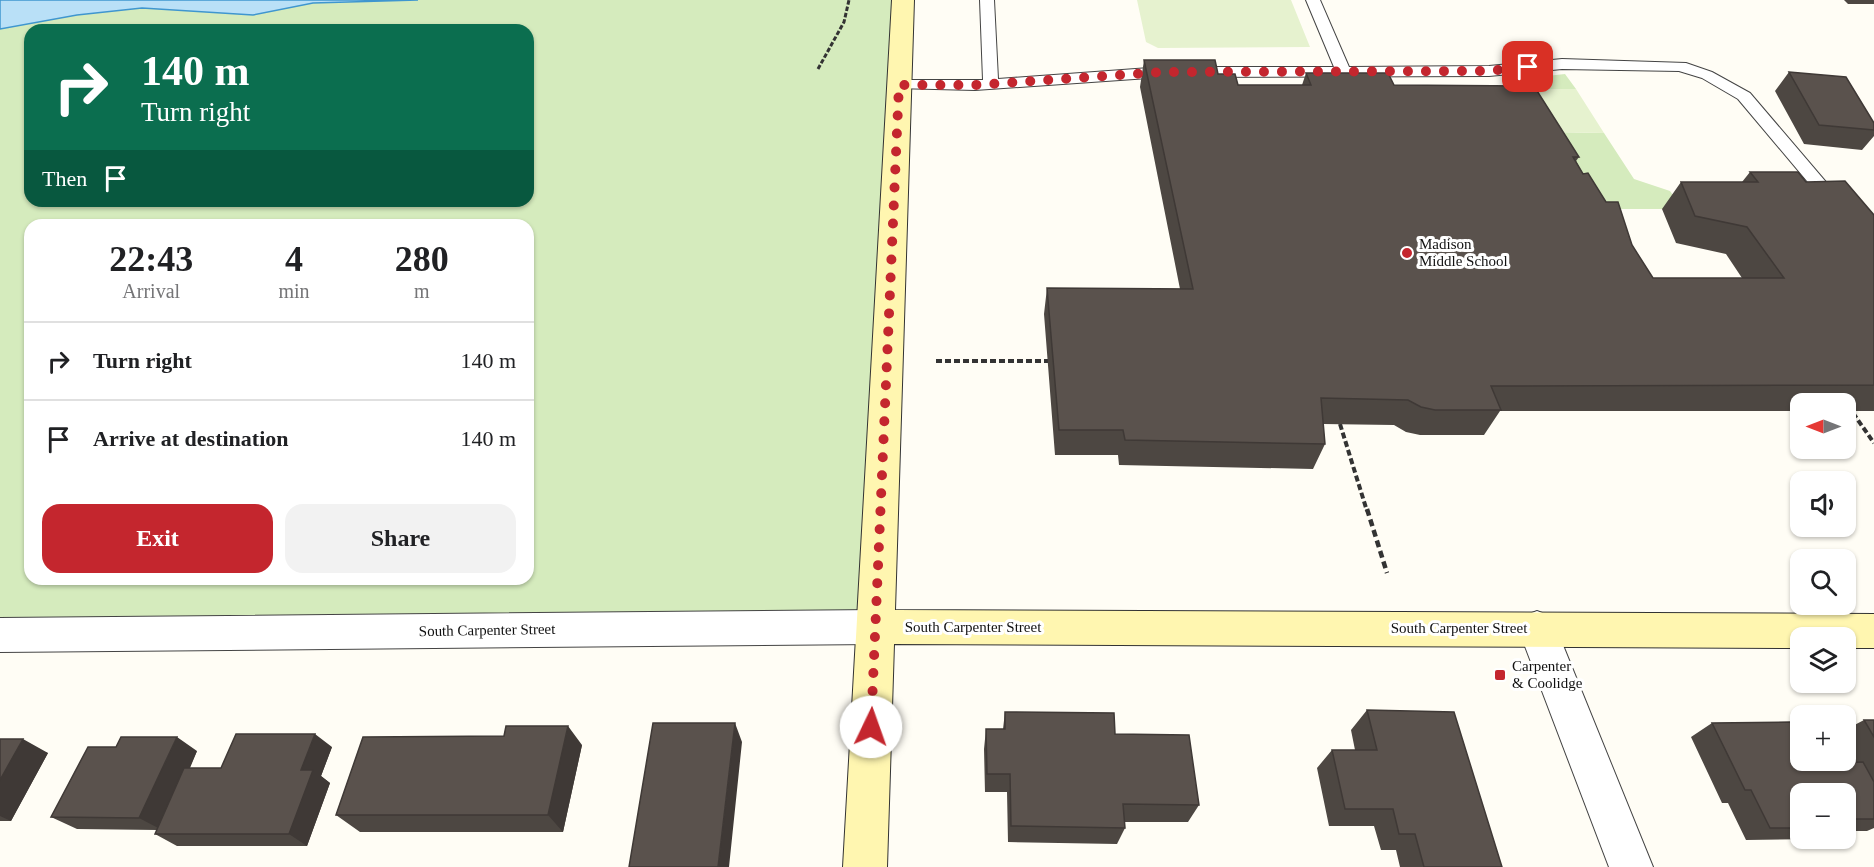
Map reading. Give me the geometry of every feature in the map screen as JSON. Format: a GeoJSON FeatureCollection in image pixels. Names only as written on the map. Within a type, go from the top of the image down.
{"type":"FeatureCollection","features":[{"type":"Feature","properties":{"kind":"main road"},"geometry":{"type":"LineString","coordinates":[[865,867],[903,0]]}},
{"type":"Feature","properties":{"kind":"main road","name":"South Carpenter Street"},"geometry":{"type":"LineString","coordinates":[[876,627],[1874,631]]}},
{"type":"Feature","properties":{"kind":"street","name":"South Carpenter Street"},"geometry":{"type":"LineString","coordinates":[[0,635],[876,627]]}},
{"type":"Feature","properties":{"kind":"street"},"geometry":{"type":"LineString","coordinates":[[1537,628],[1631,867]]}},
{"type":"Feature","properties":{"kind":"lane"},"geometry":{"type":"LineString","coordinates":[[987,0],[991,84]]}},
{"type":"Feature","properties":{"kind":"lane"},"geometry":{"type":"LineString","coordinates":[[1313,0],[1343,71]]}},
{"type":"Feature","properties":{"kind":"lane"},"geometry":{"type":"LineString","coordinates":[[899,85],[991,84],[1155,72],[1489,71],[1562,64],[1667,65],[1691,68],[1744,96],[1843,213]]}},
{"type":"Feature","properties":{"kind":"path"},"geometry":{"type":"LineString","coordinates":[[818,69],[844,22],[849,0]]}},
{"type":"Feature","properties":{"kind":"path"},"geometry":{"type":"LineString","coordinates":[[936,361],[1048,361]]}},
{"type":"Feature","properties":{"kind":"path"},"geometry":{"type":"LineString","coordinates":[[1856,417],[1874,443]]}},
{"type":"Feature","properties":{"kind":"path"},"geometry":{"type":"LineString","coordinates":[[1340,424],[1387,573]]}},
{"type":"Feature","properties":{"kind":"green space"},"geometry":{"type":"Polygon","coordinates":[[[0,0],[903,0],[876,627],[0,635],[0,0]]]}},
{"type":"Feature","properties":{"kind":"green space"},"geometry":{"type":"Polygon","coordinates":[[[1137,0],[1291,0],[1310,47],[1158,48],[1146,42],[1137,0]]]}},
{"type":"Feature","properties":{"kind":"green space"},"geometry":{"type":"Polygon","coordinates":[[[1565,74],[1576,89],[1525,89],[1551,132],[1604,133],[1634,179],[1670,191],[1683,209],[1577,209],[1502,81],[1565,74]]]}},
{"type":"Feature","properties":{"kind":"green space"},"geometry":{"type":"Polygon","coordinates":[[[1525,89],[1576,89],[1604,133],[1551,132],[1525,89]]]}},
{"type":"Feature","properties":{"kind":"water"},"geometry":{"type":"Polygon","coordinates":[[[0,0],[418,0],[313,3],[253,15],[142,8],[77,15],[0,29],[0,0]]]}},
{"type":"Feature","properties":{"kind":"building"},"geometry":{"type":"Polygon","coordinates":[[[1144,60],[1215,60],[1218,74],[1235,74],[1238,85],[1311,85],[1306,73],[1388,73],[1394,85],[1534,86],[1579,157],[1573,157],[1583,174],[1588,173],[1606,202],[1618,202],[1632,245],[1653,278],[1784,278],[1747,227],[1695,216],[1681,182],[1758,182],[1750,172],[1798,172],[1806,182],[1845,181],[1874,215],[1874,385],[1491,386],[1501,410],[1435,410],[1421,407],[1408,400],[1321,398],[1325,444],[1125,440],[1123,430],[1059,430],[1047,288],[1193,289],[1144,60]]]}},
{"type":"Feature","properties":{"kind":"building"},"geometry":{"type":"Polygon","coordinates":[[[1789,72],[1846,77],[1874,123],[1874,130],[1819,125],[1789,72]]]}},
{"type":"Feature","properties":{"kind":"building"},"geometry":{"type":"Polygon","coordinates":[[[1367,710],[1454,712],[1502,867],[1424,867],[1415,834],[1399,834],[1393,809],[1345,809],[1332,750],[1377,750],[1367,710]]]}},
{"type":"Feature","properties":{"kind":"building"},"geometry":{"type":"Polygon","coordinates":[[[1005,712],[1114,713],[1115,734],[1189,735],[1199,805],[1123,804],[1125,828],[1011,826],[1010,774],[987,774],[986,729],[1005,729],[1005,712]]]}},
{"type":"Feature","properties":{"kind":"building"},"geometry":{"type":"Polygon","coordinates":[[[1864,720],[1874,720],[1874,737],[1864,720]]]}},
{"type":"Feature","properties":{"kind":"building"},"geometry":{"type":"Polygon","coordinates":[[[1790,722],[1790,771],[1856,771],[1856,762],[1863,762],[1874,782],[1874,819],[1856,819],[1856,783],[1790,783],[1790,828],[1770,828],[1751,790],[1745,790],[1712,723],[1790,722]]]}},
{"type":"Feature","properties":{"kind":"building"},"geometry":{"type":"Polygon","coordinates":[[[653,723],[735,723],[718,867],[629,867],[653,723]]]}},
{"type":"Feature","properties":{"kind":"building"},"geometry":{"type":"Polygon","coordinates":[[[506,726],[568,726],[548,815],[336,815],[363,737],[504,736],[506,726]]]}},
{"type":"Feature","properties":{"kind":"building"},"geometry":{"type":"Polygon","coordinates":[[[236,734],[315,734],[301,770],[313,770],[289,834],[155,834],[184,768],[221,768],[236,734]]]}},
{"type":"Feature","properties":{"kind":"building"},"geometry":{"type":"Polygon","coordinates":[[[121,737],[177,737],[139,818],[51,817],[88,747],[116,747],[121,737]]]}},
{"type":"Feature","properties":{"kind":"building"},"geometry":{"type":"Polygon","coordinates":[[[0,739],[23,739],[0,780],[0,739]]]}},
{"type":"Feature","properties":{"kind":"place","name":"Madison Middle School"},"geometry":{"type":"Point","coordinates":[1407,253]}},
{"type":"Feature","properties":{"kind":"place","name":"Carpenter & Coolidge"},"geometry":{"type":"Point","coordinates":[1500,675]}},
{"type":"Feature","properties":{"kind":"route"},"geometry":{"type":"LineString","coordinates":[[871,727],[899,85],[975,85],[1150,72],[1489,71],[1528,67]]}}]}
